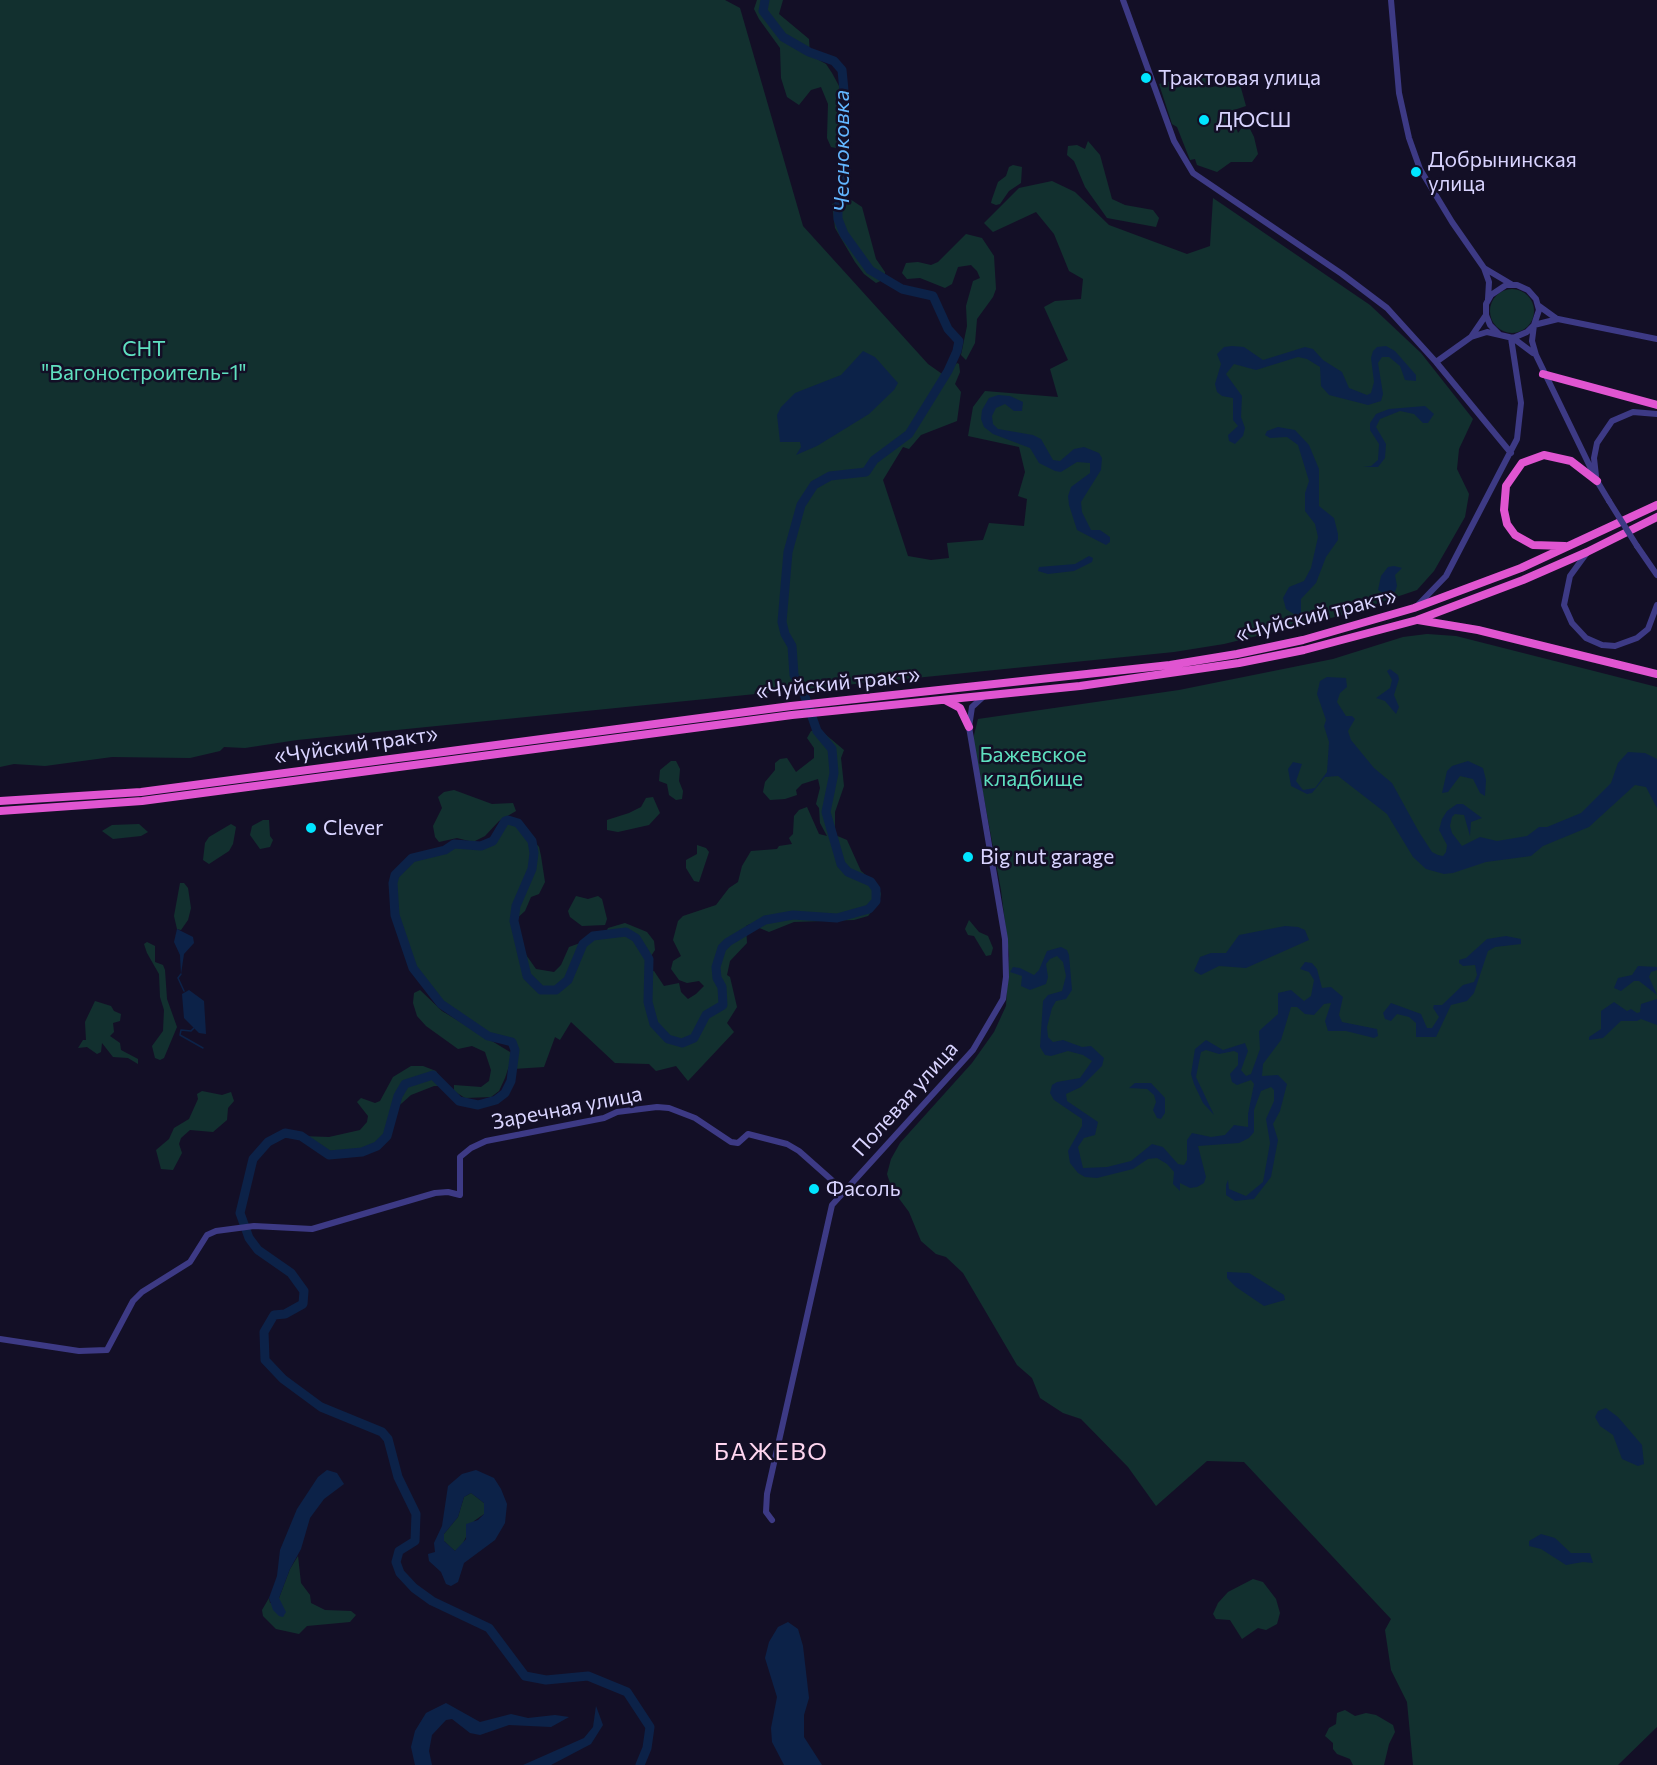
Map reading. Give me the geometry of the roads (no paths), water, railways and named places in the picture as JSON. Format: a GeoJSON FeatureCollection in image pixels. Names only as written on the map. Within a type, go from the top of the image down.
{"type":"FeatureCollection","features":[{"type":"Feature","properties":{"kind":"highway"},"geometry":{"type":"LineString","coordinates":[[1544,374],[1657,405]]}},
{"type":"Feature","properties":{"kind":"highway"},"geometry":{"type":"LineString","coordinates":[[1570,546],[1533,545],[1515,536],[1503,510],[1506,486],[1518,466],[1544,455],[1571,461],[1596,480]]}},
{"type":"Feature","properties":{"kind":"highway","name":"«Чуйский тракт»"},"geometry":{"type":"LineString","coordinates":[[0,801],[141,792],[791,706],[1192,661],[1303,640],[1414,608],[1521,568],[1657,505]]}},
{"type":"Feature","properties":{"kind":"highway","name":"«Чуйский тракт»"},"geometry":{"type":"LineString","coordinates":[[0,811],[142,801],[792,715],[1080,686],[1239,663],[1304,650],[1417,620],[1523,580],[1587,552],[1657,517]]}},
{"type":"Feature","properties":{"kind":"highway"},"geometry":{"type":"LineString","coordinates":[[1417,620],[1478,630],[1657,674]]}},
{"type":"Feature","properties":{"kind":"highway"},"geometry":{"type":"LineString","coordinates":[[940,699],[958,706],[969,727]]}},
{"type":"Feature","properties":{"kind":"street"},"geometry":{"type":"LineString","coordinates":[[1123,0],[1174,141],[1193,173],[1342,274],[1387,308],[1436,362],[1511,453]]}},
{"type":"Feature","properties":{"kind":"street"},"geometry":{"type":"LineString","coordinates":[[1391,0],[1399,93],[1414,154],[1428,185],[1484,267],[1489,282],[1486,315],[1471,337]]}},
{"type":"Feature","properties":{"kind":"street"},"geometry":{"type":"LineString","coordinates":[[1484,267],[1511,285],[1528,290],[1538,304],[1558,319],[1657,339]]}},
{"type":"Feature","properties":{"kind":"street"},"geometry":{"type":"LineString","coordinates":[[1488,299],[1498,289],[1511,285]]}},
{"type":"Feature","properties":{"kind":"street"},"geometry":{"type":"LineString","coordinates":[[1538,304],[1532,341],[1544,374],[1596,480],[1657,575]]}},
{"type":"Feature","properties":{"kind":"street"},"geometry":{"type":"LineString","coordinates":[[1486,315],[1490,325],[1499,334]]}},
{"type":"Feature","properties":{"kind":"street"},"geometry":{"type":"LineString","coordinates":[[1512,338],[1524,334],[1534,325],[1558,319]]}},
{"type":"Feature","properties":{"kind":"street"},"geometry":{"type":"LineString","coordinates":[[1436,362],[1471,337],[1484,332],[1512,338],[1536,355]]}},
{"type":"Feature","properties":{"kind":"street"},"geometry":{"type":"LineString","coordinates":[[1414,608],[1446,576],[1511,453],[1521,424],[1522,410],[1512,338]]}},
{"type":"Feature","properties":{"kind":"street"},"geometry":{"type":"LineString","coordinates":[[1596,480],[1594,458],[1597,442],[1612,421],[1634,412],[1657,414]]}},
{"type":"Feature","properties":{"kind":"street"},"geometry":{"type":"LineString","coordinates":[[1587,552],[1570,576],[1564,599],[1568,616],[1581,634],[1602,645],[1626,644],[1648,629],[1657,605]]}},
{"type":"Feature","properties":{"kind":"street"},"geometry":{"type":"LineString","coordinates":[[969,727],[972,707],[986,695]]}},
{"type":"Feature","properties":{"kind":"street","name":"Полевая улица"},"geometry":{"type":"LineString","coordinates":[[772,1520],[766,1512],[767,1494],[826,1222],[832,1205],[843,1190],[886,1147],[973,1050],[1003,999],[1006,977],[1005,939],[969,727]]}},
{"type":"Feature","properties":{"kind":"street","name":"Заречная улица"},"geometry":{"type":"LineString","coordinates":[[0,1339],[79,1351],[106,1350],[133,1301],[142,1292],[190,1262],[207,1235],[254,1226],[312,1229],[435,1193],[448,1192],[460,1195],[460,1157],[471,1148],[486,1141],[604,1118],[617,1112],[657,1107],[669,1108],[695,1118],[731,1142],[738,1143],[748,1134],[787,1144],[799,1151],[843,1190]]}},
{"type":"Feature","properties":{"kind":"water"},"geometry":{"type":"Polygon","coordinates":[[[1386,346],[1395,351],[1416,375],[1416,381],[1405,380],[1400,366],[1389,357],[1382,357],[1378,363],[1383,394],[1381,401],[1368,405],[1329,395],[1321,386],[1320,367],[1307,359],[1298,357],[1256,370],[1234,364],[1226,374],[1242,396],[1241,417],[1245,428],[1243,436],[1235,444],[1229,441],[1228,435],[1238,426],[1233,420],[1233,398],[1222,396],[1217,392],[1215,384],[1221,364],[1217,354],[1224,347],[1244,347],[1263,360],[1305,347],[1313,349],[1323,360],[1342,372],[1349,388],[1367,395],[1371,393],[1374,382],[1371,358],[1373,351],[1377,347],[1386,346]]]}},
{"type":"Feature","properties":{"kind":"water"},"geometry":{"type":"Polygon","coordinates":[[[863,351],[875,357],[898,383],[894,390],[869,414],[817,446],[796,455],[801,447],[800,442],[780,442],[777,415],[781,407],[795,393],[841,375],[863,351]]]}},
{"type":"Feature","properties":{"kind":"water"},"geometry":{"type":"Polygon","coordinates":[[[998,395],[1010,396],[1023,402],[1022,411],[1014,411],[1005,404],[996,408],[992,416],[993,424],[998,429],[1033,435],[1041,439],[1053,460],[1060,461],[1074,449],[1084,447],[1099,453],[1102,458],[1101,470],[1081,502],[1082,512],[1091,530],[1100,530],[1110,537],[1110,542],[1106,545],[1077,530],[1069,505],[1068,496],[1071,487],[1090,473],[1090,463],[1077,462],[1061,472],[1055,471],[1039,463],[1030,448],[993,434],[984,427],[981,419],[982,410],[989,398],[998,395]]]}},
{"type":"Feature","properties":{"kind":"water"},"geometry":{"type":"Polygon","coordinates":[[[1425,406],[1434,414],[1428,423],[1423,423],[1414,414],[1400,411],[1380,419],[1376,427],[1386,444],[1385,458],[1378,467],[1363,467],[1371,466],[1378,460],[1379,444],[1370,430],[1370,423],[1376,414],[1389,409],[1425,406]]]}},
{"type":"Feature","properties":{"kind":"water"},"geometry":{"type":"Polygon","coordinates":[[[1278,427],[1295,430],[1309,445],[1319,469],[1319,506],[1334,518],[1338,534],[1338,540],[1326,557],[1316,583],[1301,599],[1301,614],[1297,616],[1286,609],[1283,598],[1289,587],[1304,581],[1311,568],[1318,537],[1315,524],[1305,511],[1305,493],[1309,481],[1298,445],[1287,437],[1270,438],[1265,435],[1267,431],[1278,427]]]}},
{"type":"Feature","properties":{"kind":"water"},"geometry":{"type":"Polygon","coordinates":[[[1089,556],[1093,558],[1092,562],[1074,571],[1048,574],[1038,571],[1039,567],[1075,564],[1089,556]]]}},
{"type":"Feature","properties":{"kind":"water"},"geometry":{"type":"Polygon","coordinates":[[[1388,567],[1402,568],[1395,575],[1397,586],[1395,592],[1383,593],[1378,590],[1381,576],[1388,567]]]}},
{"type":"Feature","properties":{"kind":"water"},"geometry":{"type":"Polygon","coordinates":[[[1390,669],[1398,675],[1399,679],[1394,695],[1399,707],[1396,714],[1385,701],[1376,698],[1390,688],[1392,680],[1387,671],[1390,669]]]}},
{"type":"Feature","properties":{"kind":"water"},"geometry":{"type":"Polygon","coordinates":[[[1327,677],[1346,678],[1347,687],[1340,693],[1337,702],[1346,716],[1352,716],[1355,719],[1348,731],[1351,740],[1374,768],[1392,783],[1419,832],[1432,852],[1438,855],[1443,856],[1447,845],[1439,830],[1442,819],[1447,811],[1457,804],[1463,804],[1482,818],[1471,822],[1470,836],[1464,815],[1455,814],[1452,817],[1450,826],[1452,833],[1462,846],[1480,837],[1497,841],[1527,836],[1539,827],[1547,827],[1581,813],[1611,783],[1618,763],[1628,752],[1645,753],[1657,759],[1657,808],[1646,787],[1635,785],[1589,827],[1543,846],[1531,856],[1486,862],[1453,873],[1444,874],[1426,869],[1413,857],[1387,814],[1338,776],[1325,777],[1312,793],[1307,794],[1291,786],[1288,769],[1293,762],[1302,764],[1296,781],[1303,790],[1315,788],[1327,772],[1329,742],[1324,726],[1326,720],[1317,694],[1320,681],[1327,677]]]}},
{"type":"Feature","properties":{"kind":"water"},"geometry":{"type":"Polygon","coordinates":[[[1468,761],[1483,768],[1486,780],[1485,796],[1480,793],[1473,779],[1460,776],[1448,792],[1442,793],[1447,771],[1452,766],[1468,761]]]}},
{"type":"Feature","properties":{"kind":"water"},"geometry":{"type":"Polygon","coordinates":[[[1285,926],[1305,930],[1309,940],[1246,968],[1219,966],[1201,975],[1194,971],[1200,957],[1211,953],[1226,953],[1239,935],[1285,926]]]}},
{"type":"Feature","properties":{"kind":"water"},"geometry":{"type":"Polygon","coordinates":[[[177,929],[193,937],[194,943],[184,954],[181,974],[180,955],[174,942],[177,929]]]}},
{"type":"Feature","properties":{"kind":"water"},"geometry":{"type":"Polygon","coordinates":[[[1506,936],[1521,939],[1521,944],[1495,947],[1488,951],[1474,993],[1467,1001],[1451,1005],[1436,1037],[1416,1037],[1416,1023],[1409,1017],[1397,1014],[1391,1021],[1385,1019],[1383,1013],[1391,1003],[1421,1014],[1427,1028],[1432,1028],[1439,1017],[1433,1008],[1434,1005],[1442,1005],[1463,985],[1474,982],[1477,975],[1475,965],[1463,966],[1459,960],[1466,958],[1487,939],[1506,936]]]}},
{"type":"Feature","properties":{"kind":"water"},"geometry":{"type":"Polygon","coordinates":[[[1061,947],[1067,950],[1069,955],[1072,990],[1066,999],[1056,1001],[1052,1008],[1047,1027],[1048,1037],[1053,1042],[1063,1040],[1082,1047],[1091,1046],[1104,1058],[1102,1066],[1081,1087],[1066,1094],[1067,1101],[1098,1122],[1095,1135],[1084,1138],[1078,1147],[1083,1168],[1107,1167],[1131,1161],[1152,1144],[1163,1147],[1178,1164],[1184,1165],[1187,1160],[1187,1140],[1192,1133],[1211,1137],[1225,1135],[1234,1125],[1248,1127],[1254,1084],[1251,1080],[1237,1085],[1232,1082],[1230,1074],[1238,1065],[1238,1053],[1234,1051],[1219,1054],[1206,1050],[1201,1052],[1196,1077],[1214,1115],[1203,1103],[1191,1074],[1195,1049],[1206,1040],[1223,1050],[1245,1043],[1248,1051],[1241,1070],[1246,1076],[1251,1074],[1260,1049],[1259,1031],[1278,1014],[1278,993],[1291,990],[1304,1001],[1311,996],[1314,980],[1309,972],[1300,969],[1305,962],[1312,963],[1317,969],[1322,988],[1331,987],[1343,997],[1339,1015],[1342,1022],[1377,1029],[1378,1036],[1374,1038],[1346,1031],[1328,1031],[1325,1021],[1331,1003],[1324,1004],[1314,1015],[1305,1014],[1297,1007],[1291,1007],[1281,1040],[1263,1064],[1262,1076],[1278,1075],[1287,1084],[1280,1111],[1273,1124],[1278,1140],[1271,1177],[1254,1199],[1235,1201],[1226,1195],[1226,1185],[1228,1180],[1229,1189],[1246,1196],[1263,1182],[1270,1143],[1266,1119],[1274,1101],[1274,1090],[1271,1087],[1261,1091],[1254,1110],[1254,1132],[1249,1138],[1239,1143],[1198,1146],[1206,1177],[1204,1183],[1197,1187],[1190,1188],[1180,1183],[1180,1191],[1173,1184],[1174,1172],[1157,1158],[1148,1159],[1133,1169],[1097,1178],[1085,1177],[1078,1173],[1070,1163],[1068,1151],[1082,1126],[1082,1119],[1054,1100],[1050,1093],[1052,1085],[1057,1082],[1080,1078],[1092,1061],[1083,1055],[1068,1051],[1051,1056],[1045,1055],[1040,1047],[1043,1001],[1048,995],[1062,991],[1066,976],[1063,962],[1057,956],[1050,959],[1046,964],[1048,977],[1046,984],[1030,990],[1021,986],[1022,976],[1010,972],[1013,967],[1034,975],[1039,970],[1047,951],[1061,947]]]}},
{"type":"Feature","properties":{"kind":"water"},"geometry":{"type":"Polygon","coordinates":[[[1638,966],[1657,967],[1657,970],[1651,972],[1649,977],[1657,995],[1639,981],[1634,981],[1621,991],[1614,988],[1618,978],[1632,975],[1638,966]]]}},
{"type":"Feature","properties":{"kind":"water"},"geometry":{"type":"Polygon","coordinates":[[[189,990],[204,1001],[206,1034],[199,1033],[184,1018],[182,994],[189,990]]]}},
{"type":"Feature","properties":{"kind":"water"},"geometry":{"type":"Polygon","coordinates":[[[1657,999],[1657,1025],[1641,1019],[1621,1021],[1603,1038],[1589,1040],[1589,1037],[1601,1029],[1601,1011],[1614,1002],[1627,1011],[1631,1009],[1637,1013],[1640,1012],[1641,1004],[1657,999]]]}},
{"type":"Feature","properties":{"kind":"water"},"geometry":{"type":"Polygon","coordinates":[[[1135,1083],[1151,1083],[1165,1098],[1165,1113],[1161,1119],[1157,1118],[1153,1110],[1156,1102],[1154,1095],[1147,1089],[1129,1088],[1135,1083]]]}},
{"type":"Feature","properties":{"kind":"water"},"geometry":{"type":"Polygon","coordinates":[[[1227,1272],[1249,1273],[1284,1295],[1285,1300],[1264,1306],[1236,1287],[1227,1278],[1227,1272]]]}},
{"type":"Feature","properties":{"kind":"water"},"geometry":{"type":"Polygon","coordinates":[[[1606,1408],[1618,1417],[1642,1445],[1644,1464],[1638,1466],[1622,1459],[1613,1435],[1600,1426],[1595,1417],[1598,1411],[1606,1408]]]}},
{"type":"Feature","properties":{"kind":"water"},"geometry":{"type":"Polygon","coordinates":[[[327,1470],[337,1473],[344,1484],[324,1499],[310,1518],[301,1549],[290,1569],[279,1598],[286,1612],[283,1617],[279,1616],[273,1610],[269,1598],[277,1576],[280,1550],[297,1509],[318,1477],[327,1470]]]}},
{"type":"Feature","properties":{"kind":"water"},"geometry":{"type":"Polygon","coordinates":[[[476,1470],[494,1478],[507,1504],[505,1523],[495,1540],[464,1563],[458,1582],[451,1586],[446,1584],[441,1572],[429,1561],[428,1554],[435,1552],[434,1543],[442,1526],[448,1486],[462,1474],[476,1470]],[[471,1493],[464,1497],[458,1517],[444,1534],[444,1541],[455,1551],[466,1539],[466,1524],[478,1520],[484,1514],[484,1503],[471,1493]]]}},
{"type":"Feature","properties":{"kind":"water"},"geometry":{"type":"Polygon","coordinates":[[[1541,1534],[1555,1538],[1571,1553],[1590,1553],[1593,1563],[1566,1565],[1541,1549],[1529,1546],[1529,1541],[1541,1534]]]}},
{"type":"Feature","properties":{"kind":"water"},"geometry":{"type":"Polygon","coordinates":[[[788,1622],[798,1629],[803,1646],[809,1698],[804,1715],[804,1737],[822,1765],[784,1765],[772,1742],[771,1728],[777,1697],[765,1658],[769,1642],[778,1627],[788,1622]]]}},
{"type":"Feature","properties":{"kind":"water"},"geometry":{"type":"Polygon","coordinates":[[[446,1703],[480,1722],[511,1714],[528,1718],[555,1715],[569,1717],[551,1727],[509,1725],[480,1735],[470,1733],[452,1719],[446,1720],[432,1735],[429,1751],[432,1765],[415,1765],[411,1747],[415,1731],[426,1713],[446,1703]]]}},
{"type":"Feature","properties":{"kind":"water"},"geometry":{"type":"Polygon","coordinates":[[[596,1706],[603,1725],[591,1744],[551,1765],[523,1765],[584,1738],[593,1727],[596,1706]]]}},
{"type":"Feature","properties":{"kind":"waterway","name":"Чесноковка"},"geometry":{"type":"LineString","coordinates":[[640,1765],[647,1748],[650,1727],[627,1692],[588,1676],[546,1680],[525,1676],[489,1628],[432,1601],[414,1588],[400,1573],[396,1562],[399,1551],[415,1541],[416,1514],[398,1477],[388,1439],[382,1432],[321,1407],[283,1379],[265,1360],[264,1332],[274,1315],[285,1314],[303,1304],[304,1291],[291,1273],[258,1250],[249,1238],[240,1213],[253,1159],[268,1142],[285,1133],[301,1136],[329,1155],[362,1152],[377,1146],[387,1136],[398,1096],[405,1084],[433,1075],[459,1101],[478,1105],[496,1100],[505,1093],[511,1081],[515,1050],[512,1042],[488,1036],[441,1004],[413,968],[395,915],[393,883],[395,875],[412,858],[445,850],[454,844],[481,846],[493,841],[505,821],[518,823],[532,841],[534,853],[532,869],[516,906],[514,921],[527,976],[541,990],[556,990],[568,980],[583,944],[593,936],[626,932],[636,938],[649,959],[648,1002],[654,1024],[668,1039],[682,1043],[694,1038],[706,1015],[723,1005],[722,987],[717,978],[716,967],[722,948],[728,942],[765,920],[793,915],[837,918],[869,909],[876,901],[876,889],[871,882],[848,872],[841,864],[826,812],[834,773],[832,749],[817,731],[804,694],[794,675],[792,646],[785,634],[782,622],[788,552],[801,505],[814,485],[830,476],[866,472],[874,460],[909,434],[948,371],[959,341],[948,329],[933,296],[902,289],[870,270],[844,234],[838,219],[846,170],[842,70],[834,61],[809,52],[783,37],[763,11],[765,0]]}},
{"type":"Feature","properties":{"kind":"waterway"},"geometry":{"type":"LineString","coordinates":[[181,974],[178,978],[184,991]]}},
{"type":"Feature","properties":{"kind":"waterway"},"geometry":{"type":"LineString","coordinates":[[194,1028],[191,1031],[181,1030],[180,1035],[203,1048]]}},
{"type":"Feature","properties":{"kind":"place","name":"Трактовая улица"},"geometry":{"type":"Point","coordinates":[1146,78]}},
{"type":"Feature","properties":{"kind":"place","name":"ДЮСШ"},"geometry":{"type":"Point","coordinates":[1204,120]}},
{"type":"Feature","properties":{"kind":"place","name":"Добрынинская улица"},"geometry":{"type":"Point","coordinates":[1416,172]}},
{"type":"Feature","properties":{"kind":"place","name":"Clever"},"geometry":{"type":"Point","coordinates":[311,828]}},
{"type":"Feature","properties":{"kind":"place","name":"Big nut garage"},"geometry":{"type":"Point","coordinates":[968,857]}},
{"type":"Feature","properties":{"kind":"place","name":"Фасоль"},"geometry":{"type":"Point","coordinates":[814,1189]}},
{"type":"Feature","properties":{"kind":"district","name":"БАЖЕВО"},"geometry":{"type":"Point","coordinates":[771,1452]}},
{"type":"Feature","properties":{"kind":"park label","name":"СНТ \"Вагоностроитель-1\""},"geometry":{"type":"Point","coordinates":[144,361]}},
{"type":"Feature","properties":{"kind":"park label","name":"Бажевское кладбище"},"geometry":{"type":"Point","coordinates":[1033,767]}}]}
